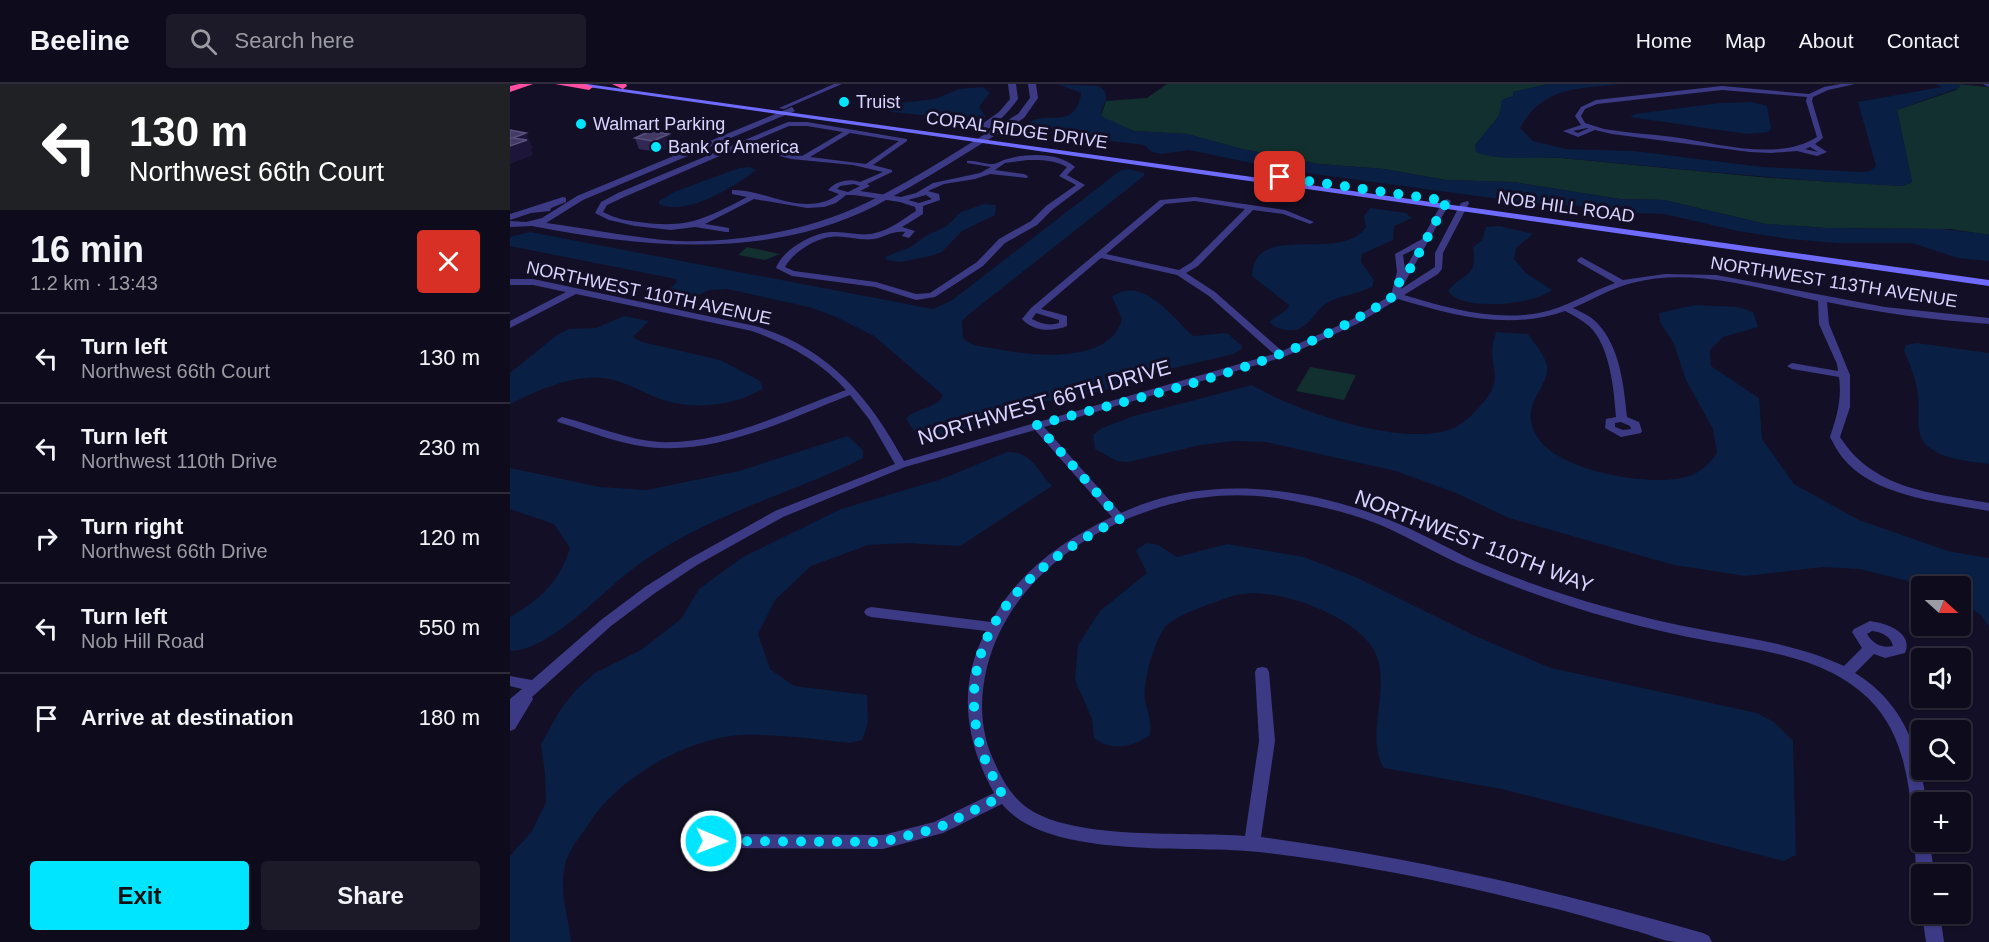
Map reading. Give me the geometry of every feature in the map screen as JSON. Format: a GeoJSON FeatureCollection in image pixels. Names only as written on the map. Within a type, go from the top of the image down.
{"type":"FeatureCollection","features":[{"type":"Feature","properties":{"kind":"highway"},"geometry":{"type":"LineString","coordinates":[[510,88],[522,84]]}},
{"type":"Feature","properties":{"kind":"highway"},"geometry":{"type":"LineString","coordinates":[[510,88],[530,84]]}},
{"type":"Feature","properties":{"kind":"highway"},"geometry":{"type":"LineString","coordinates":[[559,84],[589,87]]}},
{"type":"Feature","properties":{"kind":"main road","name":"CORAL RIDGE DRIVE"},"geometry":{"type":"LineString","coordinates":[[571,84],[1141,161]]}},
{"type":"Feature","properties":{"kind":"main road","name":"CORAL RIDGE DRIVE"},"geometry":{"type":"LineString","coordinates":[[609,84],[779,111]]}},
{"type":"Feature","properties":{"kind":"main road","name":"CORAL RIDGE DRIVE"},"geometry":{"type":"LineString","coordinates":[[792,110],[972,138]]}},
{"type":"Feature","properties":{"kind":"main road","name":"CORAL RIDGE DRIVE"},"geometry":{"type":"LineString","coordinates":[[987,136],[1141,161]]}},
{"type":"Feature","properties":{"kind":"main road","name":"NOB HILL ROAD"},"geometry":{"type":"LineString","coordinates":[[1141,161],[1446,203],[1989,283]]}},
{"type":"Feature","properties":{"kind":"main road","name":"NOB HILL ROAD"},"geometry":{"type":"LineString","coordinates":[[1464,206],[1989,276]]}},
{"type":"Feature","properties":{"kind":"street"},"geometry":{"type":"LineString","coordinates":[[510,230],[554,214],[580,198],[839,84]]}},
{"type":"Feature","properties":{"kind":"street"},"geometry":{"type":"LineString","coordinates":[[510,217],[572,197],[779,111],[792,110],[848,84]]}},
{"type":"Feature","properties":{"kind":"street"},"geometry":{"type":"LineString","coordinates":[[510,224],[556,225],[650,242],[731,242],[812,227],[855,212],[972,138],[1009,106],[1015,93],[1012,84]]}},
{"type":"Feature","properties":{"kind":"street"},"geometry":{"type":"LineString","coordinates":[[538,209],[551,210],[565,220],[648,236],[720,238],[805,224],[884,193],[972,138],[987,136],[1021,116],[1031,106],[1036,92],[1032,84]]}},
{"type":"Feature","properties":{"kind":"street"},"geometry":{"type":"LineString","coordinates":[[1810,96],[1809,101],[1821,134],[1820,138],[1804,147],[1757,150],[1590,127],[1578,116],[1583,108],[1596,102],[1722,88],[1810,96],[1826,88],[1852,84]]}},
{"type":"Feature","properties":{"kind":"street"},"geometry":{"type":"LineString","coordinates":[[726,230],[698,225],[665,229],[614,220],[602,215],[599,210],[621,195],[788,124],[849,130],[905,140],[870,165]]}},
{"type":"Feature","properties":{"kind":"street"},"geometry":{"type":"LineString","coordinates":[[803,158],[849,130]]}},
{"type":"Feature","properties":{"kind":"street"},"geometry":{"type":"LineString","coordinates":[[741,143],[803,158],[870,165],[890,171],[854,193]]}},
{"type":"Feature","properties":{"kind":"street"},"geometry":{"type":"LineString","coordinates":[[920,206],[920,212],[894,228],[869,237],[833,234],[820,237],[782,260],[780,268],[792,273],[876,285],[916,297],[940,292],[988,258],[1007,238],[1034,224],[1048,208],[1081,185],[1063,176],[1071,167],[1066,162],[1025,158],[1005,161],[993,169],[948,188]]}},
{"type":"Feature","properties":{"kind":"street"},"geometry":{"type":"LineString","coordinates":[[969,162],[1024,176]]}},
{"type":"Feature","properties":{"kind":"street"},"geometry":{"type":"LineString","coordinates":[[903,201],[944,181],[984,182]]}},
{"type":"Feature","properties":{"kind":"street"},"geometry":{"type":"LineString","coordinates":[[884,193],[849,182],[832,188],[834,192],[843,194],[854,193],[884,193],[934,194],[937,198],[920,206],[906,204],[884,193]]}},
{"type":"Feature","properties":{"kind":"street"},"geometry":{"type":"LineString","coordinates":[[735,192],[812,208],[831,203],[843,194]]}},
{"type":"Feature","properties":{"kind":"street"},"geometry":{"type":"LineString","coordinates":[[698,225],[754,196]]}},
{"type":"Feature","properties":{"kind":"street"},"geometry":{"type":"LineString","coordinates":[[1034,310],[1158,204],[1196,199],[1292,214],[1310,222]]}},
{"type":"Feature","properties":{"kind":"street","name":"NORTHWEST 66TH DRIVE"},"geometry":{"type":"LineString","coordinates":[[510,708],[606,623],[693,562],[779,514],[901,465],[1281,355],[1346,327],[1397,290],[1446,203]]}},
{"type":"Feature","properties":{"kind":"street"},"geometry":{"type":"LineString","coordinates":[[1412,266],[1437,270],[1443,243],[1464,206]]}},
{"type":"Feature","properties":{"kind":"street"},"geometry":{"type":"LineString","coordinates":[[1180,273],[1194,264],[1251,207]]}},
{"type":"Feature","properties":{"kind":"street"},"geometry":{"type":"LineString","coordinates":[[894,228],[911,231],[906,236]]}},
{"type":"Feature","properties":{"kind":"street"},"geometry":{"type":"LineString","coordinates":[[1425,240],[1443,243]]}},
{"type":"Feature","properties":{"kind":"street","name":"NORTHWEST 66TH DRIVE"},"geometry":{"type":"LineString","coordinates":[[1397,290],[1401,272],[1400,254],[1425,240]]}},
{"type":"Feature","properties":{"kind":"street"},"geometry":{"type":"LineString","coordinates":[[1098,255],[1180,273],[1212,294],[1281,355]]}},
{"type":"Feature","properties":{"kind":"street"},"geometry":{"type":"LineString","coordinates":[[1581,260],[1622,283]]}},
{"type":"Feature","properties":{"kind":"street","name":"NORTHWEST 66TH DRIVE"},"geometry":{"type":"LineString","coordinates":[[1397,290],[1413,288],[1437,270]]}},
{"type":"Feature","properties":{"kind":"street","name":"NORTHWEST 113TH AVENUE"},"geometry":{"type":"LineString","coordinates":[[1397,290],[1441,309],[1481,317],[1524,318],[1565,308],[1622,283],[1659,277],[1702,276],[1751,282],[1822,299],[1929,316],[1989,321]]}},
{"type":"Feature","properties":{"kind":"street","name":"NORTHWEST 110TH AVENUE"},"geometry":{"type":"LineString","coordinates":[[511,280],[533,282],[770,334],[805,349],[826,364],[878,422],[901,465]]}},
{"type":"Feature","properties":{"kind":"street"},"geometry":{"type":"LineString","coordinates":[[510,325],[574,291]]}},
{"type":"Feature","properties":{"kind":"street"},"geometry":{"type":"LineString","coordinates":[[1822,299],[1824,324],[1840,357],[1845,375],[1845,407],[1835,437],[1840,449],[1855,465],[1895,486],[1918,494],[1989,507]]}},
{"type":"Feature","properties":{"kind":"street"},"geometry":{"type":"LineString","coordinates":[[1565,308],[1587,320],[1599,332],[1616,373],[1622,419]]}},
{"type":"Feature","properties":{"kind":"street"},"geometry":{"type":"LineString","coordinates":[[1792,366],[1845,375]]}},
{"type":"Feature","properties":{"kind":"street"},"geometry":{"type":"LineString","coordinates":[[562,420],[643,443],[675,446],[722,438],[852,391]]}},
{"type":"Feature","properties":{"kind":"street"},"geometry":{"type":"LineString","coordinates":[[1037,425],[1120,519]]}},
{"type":"Feature","properties":{"kind":"street","name":"NORTHWEST 110TH WAY"},"geometry":{"type":"LineString","coordinates":[[1003,796],[978,739],[974,703],[979,665],[991,627],[1027,580],[1050,559],[1083,537],[1120,519],[1172,500],[1227,491],[1274,494],[1357,513],[1385,523],[1469,563],[1581,605],[1710,637],[1799,652],[1846,673],[1885,706],[1900,725],[1909,747],[1915,792]]}},
{"type":"Feature","properties":{"kind":"street"},"geometry":{"type":"LineString","coordinates":[[871,612],[991,627]]}},
{"type":"Feature","properties":{"kind":"street"},"geometry":{"type":"LineString","coordinates":[[1846,673],[1871,648]]}},
{"type":"Feature","properties":{"kind":"street"},"geometry":{"type":"LineString","coordinates":[[1252,843],[1267,741],[1262,672]]}},
{"type":"Feature","properties":{"kind":"street"},"geometry":{"type":"LineString","coordinates":[[510,681],[535,686]]}},
{"type":"Feature","properties":{"kind":"street","name":"NORTHWEST 66TH DRIVE"},"geometry":{"type":"LineString","coordinates":[[510,724],[535,686]]}},
{"type":"Feature","properties":{"kind":"street"},"geometry":{"type":"LineString","coordinates":[[711,841],[883,842],[938,828],[1003,796],[1025,815],[1053,829],[1092,835],[1252,843],[1437,872],[1634,921],[1703,942]]}},
{"type":"Feature","properties":{"kind":"street"},"geometry":{"type":"LineString","coordinates":[[1932,924],[1935,942]]}},
{"type":"Feature","properties":{"kind":"green space"},"geometry":{"type":"Polygon","coordinates":[[[1167,84],[1548,84],[1513,92],[1514,96],[1504,99],[1499,116],[1475,145],[1498,156],[1561,158],[1770,178],[1903,186],[1912,182],[1897,110],[1956,90],[1960,86],[1956,84],[1989,87],[1989,235],[1951,229],[1827,228],[1766,224],[1664,200],[1620,199],[1513,182],[1446,180],[1384,169],[1319,164],[1242,149],[1187,134],[1134,131],[1111,123],[1101,116],[1106,101],[1147,98],[1167,84]]]}},
{"type":"Feature","properties":{"kind":"green space"},"geometry":{"type":"Polygon","coordinates":[[[747,247],[780,254],[765,260],[738,255],[747,247]]]}},
{"type":"Feature","properties":{"kind":"green space"},"geometry":{"type":"Polygon","coordinates":[[[1310,367],[1356,375],[1344,400],[1296,391],[1310,367]]]}},
{"type":"Feature","properties":{"kind":"water"},"geometry":{"type":"Polygon","coordinates":[[[1058,84],[1099,86],[1106,94],[1101,116],[1134,131],[1187,134],[1242,149],[1319,164],[1384,169],[1446,180],[1513,182],[1620,199],[1664,200],[1766,224],[1827,228],[1942,229],[1986,234],[1989,235],[1989,261],[1958,258],[1912,243],[1837,243],[1789,239],[1738,231],[1664,214],[1606,212],[1580,206],[1521,202],[1285,170],[1189,150],[1162,154],[1152,152],[1144,145],[1111,141],[1080,130],[1024,128],[1039,119],[1065,116],[1072,113],[1078,106],[1081,93],[1058,84]]]}},
{"type":"Feature","properties":{"kind":"water"},"geometry":{"type":"Polygon","coordinates":[[[1548,84],[1620,84],[1563,92],[1539,104],[1520,128],[1533,141],[1566,149],[1634,151],[1763,167],[1862,172],[1870,171],[1876,166],[1858,102],[1942,87],[1936,84],[1956,84],[1961,87],[1897,110],[1912,182],[1903,186],[1775,178],[1562,158],[1507,158],[1476,152],[1475,145],[1499,116],[1502,100],[1513,96],[1513,92],[1548,84]]]}},
{"type":"Feature","properties":{"kind":"water"},"geometry":{"type":"Polygon","coordinates":[[[983,87],[990,93],[979,107],[986,117],[977,120],[890,112],[900,103],[935,99],[959,89],[983,87]]]}},
{"type":"Feature","properties":{"kind":"water"},"geometry":{"type":"Polygon","coordinates":[[[1752,102],[1767,106],[1771,128],[1769,132],[1747,134],[1630,117],[1635,114],[1720,103],[1752,102]]]}},
{"type":"Feature","properties":{"kind":"water"},"geometry":{"type":"Polygon","coordinates":[[[750,167],[756,170],[710,198],[683,206],[670,207],[659,204],[659,201],[674,192],[739,168],[750,167]]]}},
{"type":"Feature","properties":{"kind":"water"},"geometry":{"type":"Polygon","coordinates":[[[1129,169],[1144,173],[1144,176],[968,315],[962,321],[963,338],[979,346],[1030,354],[1068,354],[1086,351],[1102,344],[1115,334],[1122,319],[1112,297],[1123,291],[1134,291],[1146,294],[1156,301],[1193,336],[1227,333],[1242,346],[1242,349],[1234,354],[1144,375],[1140,381],[1102,391],[1023,406],[953,433],[934,437],[916,434],[906,419],[915,412],[936,403],[943,395],[874,336],[834,316],[809,307],[727,289],[710,290],[687,300],[662,295],[677,282],[676,279],[510,246],[510,237],[530,232],[933,309],[951,301],[1121,170],[1129,169]]]}},
{"type":"Feature","properties":{"kind":"water"},"geometry":{"type":"Polygon","coordinates":[[[984,204],[996,205],[995,215],[962,231],[942,252],[900,262],[887,260],[885,257],[911,247],[925,236],[947,226],[961,212],[984,204]]]}},
{"type":"Feature","properties":{"kind":"water"},"geometry":{"type":"Polygon","coordinates":[[[1370,208],[1406,213],[1412,218],[1394,226],[1393,240],[1362,254],[1361,262],[1374,280],[1372,287],[1327,303],[1300,328],[1286,330],[1273,325],[1270,322],[1289,305],[1252,276],[1256,259],[1267,250],[1282,245],[1338,243],[1354,238],[1366,227],[1364,216],[1370,208]]]}},
{"type":"Feature","properties":{"kind":"water"},"geometry":{"type":"Polygon","coordinates":[[[1499,226],[1533,234],[1516,248],[1514,259],[1526,273],[1552,290],[1530,299],[1498,304],[1467,302],[1456,298],[1448,291],[1472,270],[1473,247],[1482,240],[1486,227],[1499,226]]]}},
{"type":"Feature","properties":{"kind":"water"},"geometry":{"type":"Polygon","coordinates":[[[1695,305],[1738,307],[1753,312],[1758,327],[1723,337],[1710,350],[1711,366],[1759,398],[1762,439],[1794,484],[1859,520],[1948,551],[1989,558],[1989,627],[1981,615],[1971,609],[1971,576],[1911,576],[1911,582],[1860,569],[1822,567],[1746,576],[1674,565],[1509,518],[1456,493],[1396,471],[1266,442],[1234,441],[1201,445],[1128,462],[1117,461],[1095,449],[1093,435],[1102,428],[1134,416],[1252,385],[1296,406],[1355,425],[1416,434],[1441,432],[1461,424],[1481,405],[1491,391],[1495,379],[1492,348],[1496,332],[1528,334],[1544,358],[1547,374],[1535,399],[1531,418],[1533,430],[1541,442],[1553,453],[1569,462],[1611,475],[1654,480],[1689,476],[1697,473],[1717,453],[1713,429],[1686,380],[1674,344],[1660,322],[1659,313],[1695,305]]]}},
{"type":"Feature","properties":{"kind":"water"},"geometry":{"type":"Polygon","coordinates":[[[624,316],[649,321],[633,337],[642,342],[720,360],[760,381],[763,389],[738,400],[696,405],[668,401],[617,381],[591,377],[555,385],[510,404],[510,373],[557,335],[569,329],[596,328],[624,316]]]}},
{"type":"Feature","properties":{"kind":"water"},"geometry":{"type":"Polygon","coordinates":[[[1917,343],[1989,353],[1989,464],[1943,455],[1930,448],[1921,437],[1916,383],[1904,350],[1906,345],[1917,343]]]}},
{"type":"Feature","properties":{"kind":"water"},"geometry":{"type":"Polygon","coordinates":[[[848,436],[863,450],[863,458],[686,535],[630,571],[557,632],[525,649],[510,651],[510,617],[548,588],[560,571],[570,548],[554,524],[510,509],[510,468],[600,487],[647,490],[739,471],[848,436]]]}},
{"type":"Feature","properties":{"kind":"water"},"geometry":{"type":"Polygon","coordinates":[[[1007,452],[1023,455],[1033,463],[1052,486],[960,546],[907,543],[868,545],[811,566],[775,600],[758,634],[770,669],[794,686],[867,695],[868,723],[862,740],[850,743],[782,736],[740,735],[699,744],[656,763],[618,790],[602,806],[568,856],[563,893],[571,942],[510,942],[510,856],[532,831],[546,802],[541,744],[560,710],[577,689],[595,673],[641,650],[681,619],[699,589],[743,557],[841,509],[942,479],[1007,452]]]}},
{"type":"Feature","properties":{"kind":"water"},"geometry":{"type":"Polygon","coordinates":[[[1147,543],[1158,545],[1177,557],[1227,544],[1304,557],[1358,578],[1475,636],[1551,668],[1757,713],[1774,722],[1793,741],[1796,855],[1784,861],[1502,789],[1384,768],[1378,755],[1376,740],[1381,676],[1372,647],[1347,624],[1330,614],[1310,605],[1271,595],[1253,593],[1233,596],[1169,623],[1158,640],[1145,683],[1150,735],[1122,746],[1101,742],[1094,738],[1092,719],[1075,680],[1078,645],[1100,611],[1147,573],[1136,550],[1147,543]]]}},
{"type":"Feature","properties":{"kind":"building"},"geometry":{"type":"Polygon","coordinates":[[[510,130],[526,133],[513,138],[527,140],[510,146],[510,130]]]}},
{"type":"Feature","properties":{"kind":"building"},"geometry":{"type":"Polygon","coordinates":[[[650,131],[669,134],[653,141],[635,138],[650,131]]]}},
{"type":"Feature","properties":{"kind":"place","name":"Truist"},"geometry":{"type":"Point","coordinates":[844,102]}},
{"type":"Feature","properties":{"kind":"place","name":"Walmart Parking"},"geometry":{"type":"Point","coordinates":[581,124]}},
{"type":"Feature","properties":{"kind":"place","name":"Bank of America"},"geometry":{"type":"Point","coordinates":[656,147]}},
{"type":"Feature","properties":{"kind":"route"},"geometry":{"type":"LineString","coordinates":[[711,841],[883,842],[938,828],[1003,796],[978,739],[974,703],[979,665],[991,627],[1006,604],[1050,559],[1083,537],[1120,519],[1037,425],[1281,355],[1346,327],[1395,295],[1398,284],[1412,266],[1447,201],[1280,177]]}}]}
